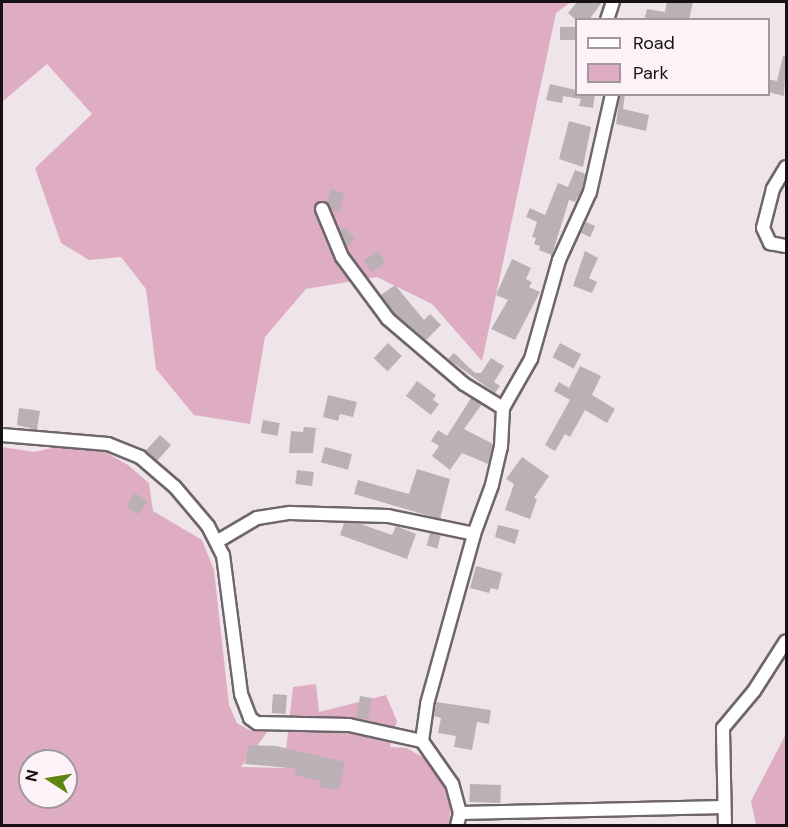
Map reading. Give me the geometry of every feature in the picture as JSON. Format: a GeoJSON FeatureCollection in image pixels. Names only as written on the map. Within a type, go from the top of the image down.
{"type":"FeatureCollection","features":[{"type":"Feature","properties":{"kind":"street"},"geometry":{"type":"LineString","coordinates":[[608,18],[613,2]]}},
{"type":"Feature","properties":{"kind":"street"},"geometry":{"type":"LineString","coordinates":[[422,741],[427,704],[474,534],[492,485],[501,447],[503,408],[531,358],[560,260],[590,192],[612,96]]}},
{"type":"Feature","properties":{"kind":"street"},"geometry":{"type":"LineString","coordinates":[[786,167],[773,189],[763,228],[770,243],[786,246]]}},
{"type":"Feature","properties":{"kind":"street"},"geometry":{"type":"LineString","coordinates":[[322,209],[342,256],[388,319],[464,384],[503,408]]}},
{"type":"Feature","properties":{"kind":"street"},"geometry":{"type":"LineString","coordinates":[[2,435],[90,442],[126,450],[175,487],[218,541],[228,576],[241,694],[250,718],[266,725],[349,725],[422,741],[443,765],[458,819],[724,807]]}},
{"type":"Feature","properties":{"kind":"street"},"geometry":{"type":"LineString","coordinates":[[218,541],[257,518],[290,513],[388,516],[474,534]]}},
{"type":"Feature","properties":{"kind":"street"},"geometry":{"type":"LineString","coordinates":[[725,825],[723,728],[754,691],[786,641]]}},
{"type":"Feature","properties":{"kind":"green space"},"geometry":{"type":"Polygon","coordinates":[[[2,2],[571,2],[556,13],[482,361],[432,304],[377,277],[306,289],[265,337],[250,424],[194,415],[156,369],[146,289],[121,257],[89,260],[61,243],[35,168],[92,114],[47,64],[2,102],[2,2]]]}},
{"type":"Feature","properties":{"kind":"green space"},"geometry":{"type":"Polygon","coordinates":[[[74,443],[105,452],[128,465],[149,483],[153,511],[202,540],[214,570],[229,705],[237,723],[251,731],[268,731],[241,767],[284,768],[293,687],[316,684],[319,712],[386,695],[397,721],[390,747],[407,748],[434,764],[452,794],[450,816],[454,825],[2,826],[2,447],[34,452],[74,443]]]}},
{"type":"Feature","properties":{"kind":"green space"},"geometry":{"type":"Polygon","coordinates":[[[786,734],[786,825],[756,825],[751,801],[786,734]]]}},
{"type":"Feature","properties":{"kind":"building"},"geometry":{"type":"Polygon","coordinates":[[[577,2],[602,2],[590,18],[575,19],[568,13],[577,2]]]}},
{"type":"Feature","properties":{"kind":"building"},"geometry":{"type":"Polygon","coordinates":[[[667,2],[693,2],[689,18],[645,18],[647,9],[665,12],[667,2]]]}},
{"type":"Feature","properties":{"kind":"building"},"geometry":{"type":"Polygon","coordinates":[[[560,27],[575,27],[575,40],[560,40],[560,27]]]}},
{"type":"Feature","properties":{"kind":"building"},"geometry":{"type":"Polygon","coordinates":[[[783,56],[786,56],[784,96],[770,92],[770,79],[777,81],[783,56]]]}},
{"type":"Feature","properties":{"kind":"building"},"geometry":{"type":"Polygon","coordinates":[[[550,84],[575,90],[575,96],[595,96],[593,108],[579,106],[581,99],[563,96],[562,103],[546,100],[550,84]]]}},
{"type":"Feature","properties":{"kind":"building"},"geometry":{"type":"Polygon","coordinates":[[[620,96],[625,96],[623,109],[649,115],[646,131],[616,124],[620,96]]]}},
{"type":"Feature","properties":{"kind":"building"},"geometry":{"type":"Polygon","coordinates":[[[569,121],[591,127],[583,167],[559,159],[569,121]]]}},
{"type":"Feature","properties":{"kind":"building"},"geometry":{"type":"Polygon","coordinates":[[[575,170],[586,174],[582,189],[575,202],[569,200],[552,255],[539,250],[540,246],[534,244],[536,238],[532,237],[537,222],[526,217],[530,208],[545,215],[558,183],[568,187],[575,170]]]}},
{"type":"Feature","properties":{"kind":"building"},"geometry":{"type":"Polygon","coordinates":[[[331,189],[344,193],[339,212],[331,210],[327,203],[331,189]]]}},
{"type":"Feature","properties":{"kind":"building"},"geometry":{"type":"Polygon","coordinates":[[[586,222],[595,226],[590,237],[581,233],[586,222]]]}},
{"type":"Feature","properties":{"kind":"building"},"geometry":{"type":"Polygon","coordinates":[[[345,227],[355,239],[347,247],[340,232],[345,227]]]}},
{"type":"Feature","properties":{"kind":"building"},"geometry":{"type":"Polygon","coordinates":[[[378,251],[386,263],[372,272],[364,261],[378,251]]]}},
{"type":"Feature","properties":{"kind":"building"},"geometry":{"type":"Polygon","coordinates":[[[585,251],[598,258],[589,278],[597,282],[592,293],[573,286],[585,251]]]}},
{"type":"Feature","properties":{"kind":"building"},"geometry":{"type":"Polygon","coordinates":[[[512,259],[531,268],[526,279],[532,282],[529,287],[540,292],[515,340],[491,329],[508,300],[496,295],[512,259]]]}},
{"type":"Feature","properties":{"kind":"building"},"geometry":{"type":"Polygon","coordinates":[[[395,285],[424,320],[430,314],[441,325],[426,340],[394,313],[381,295],[395,285]]]}},
{"type":"Feature","properties":{"kind":"building"},"geometry":{"type":"Polygon","coordinates":[[[388,343],[402,356],[388,371],[374,358],[388,343]]]}},
{"type":"Feature","properties":{"kind":"building"},"geometry":{"type":"Polygon","coordinates":[[[560,343],[581,354],[574,368],[552,357],[560,343]]]}},
{"type":"Feature","properties":{"kind":"building"},"geometry":{"type":"Polygon","coordinates":[[[454,353],[475,373],[481,373],[491,358],[504,366],[494,382],[500,386],[495,393],[448,359],[454,353]]]}},
{"type":"Feature","properties":{"kind":"building"},"geometry":{"type":"Polygon","coordinates":[[[580,366],[601,376],[592,395],[615,409],[607,423],[585,410],[570,437],[565,434],[555,451],[545,445],[570,400],[554,391],[559,382],[569,388],[580,366]]]}},
{"type":"Feature","properties":{"kind":"building"},"geometry":{"type":"Polygon","coordinates":[[[417,381],[436,395],[433,400],[439,404],[431,415],[406,396],[417,381]]]}},
{"type":"Feature","properties":{"kind":"building"},"geometry":{"type":"Polygon","coordinates":[[[328,395],[357,402],[353,417],[340,414],[338,421],[323,417],[328,395]]]}},
{"type":"Feature","properties":{"kind":"building"},"geometry":{"type":"Polygon","coordinates":[[[471,398],[482,404],[464,429],[493,444],[489,461],[488,464],[462,453],[450,470],[432,456],[439,446],[431,441],[438,430],[447,436],[471,398]]]}},
{"type":"Feature","properties":{"kind":"building"},"geometry":{"type":"Polygon","coordinates":[[[19,408],[40,411],[37,430],[17,425],[19,408]]]}},
{"type":"Feature","properties":{"kind":"building"},"geometry":{"type":"Polygon","coordinates":[[[263,420],[280,423],[277,436],[261,433],[263,420]]]}},
{"type":"Feature","properties":{"kind":"building"},"geometry":{"type":"Polygon","coordinates":[[[304,427],[316,428],[313,453],[289,453],[291,431],[303,432],[304,427]]]}},
{"type":"Feature","properties":{"kind":"building"},"geometry":{"type":"Polygon","coordinates":[[[160,435],[171,445],[157,461],[146,451],[160,435]]]}},
{"type":"Feature","properties":{"kind":"building"},"geometry":{"type":"Polygon","coordinates":[[[325,447],[352,454],[348,470],[321,462],[325,447]]]}},
{"type":"Feature","properties":{"kind":"building"},"geometry":{"type":"Polygon","coordinates":[[[522,457],[549,476],[534,498],[537,499],[530,519],[505,510],[514,484],[506,479],[522,457]]]}},
{"type":"Feature","properties":{"kind":"building"},"geometry":{"type":"Polygon","coordinates":[[[417,469],[450,479],[440,519],[354,494],[358,480],[409,494],[417,469]]]}},
{"type":"Feature","properties":{"kind":"building"},"geometry":{"type":"Polygon","coordinates":[[[297,470],[314,472],[312,486],[295,484],[297,470]]]}},
{"type":"Feature","properties":{"kind":"building"},"geometry":{"type":"Polygon","coordinates":[[[135,493],[148,501],[139,515],[127,507],[135,493]]]}},
{"type":"Feature","properties":{"kind":"building"},"geometry":{"type":"Polygon","coordinates":[[[344,523],[358,523],[392,535],[396,526],[416,534],[407,559],[340,535],[344,523]]]}},
{"type":"Feature","properties":{"kind":"building"},"geometry":{"type":"Polygon","coordinates":[[[498,525],[519,530],[515,544],[495,537],[498,525]]]}},
{"type":"Feature","properties":{"kind":"building"},"geometry":{"type":"Polygon","coordinates":[[[430,533],[441,536],[437,548],[427,546],[430,533]]]}},
{"type":"Feature","properties":{"kind":"building"},"geometry":{"type":"Polygon","coordinates":[[[476,566],[502,573],[498,590],[491,588],[489,593],[470,588],[476,566]]]}},
{"type":"Feature","properties":{"kind":"building"},"geometry":{"type":"Polygon","coordinates":[[[273,694],[287,695],[286,714],[272,713],[273,694]]]}},
{"type":"Feature","properties":{"kind":"building"},"geometry":{"type":"Polygon","coordinates":[[[360,696],[372,698],[368,720],[357,718],[360,696]]]}},
{"type":"Feature","properties":{"kind":"building"},"geometry":{"type":"Polygon","coordinates":[[[436,702],[491,710],[489,724],[477,722],[472,750],[454,747],[456,736],[438,733],[441,718],[434,716],[436,702]]]}},
{"type":"Feature","properties":{"kind":"building"},"geometry":{"type":"Polygon","coordinates":[[[249,745],[276,746],[345,762],[339,790],[320,787],[321,781],[294,775],[296,769],[245,764],[249,745]]]}},
{"type":"Feature","properties":{"kind":"building"},"geometry":{"type":"Polygon","coordinates":[[[470,784],[501,785],[500,803],[469,802],[470,784]]]}}]}
